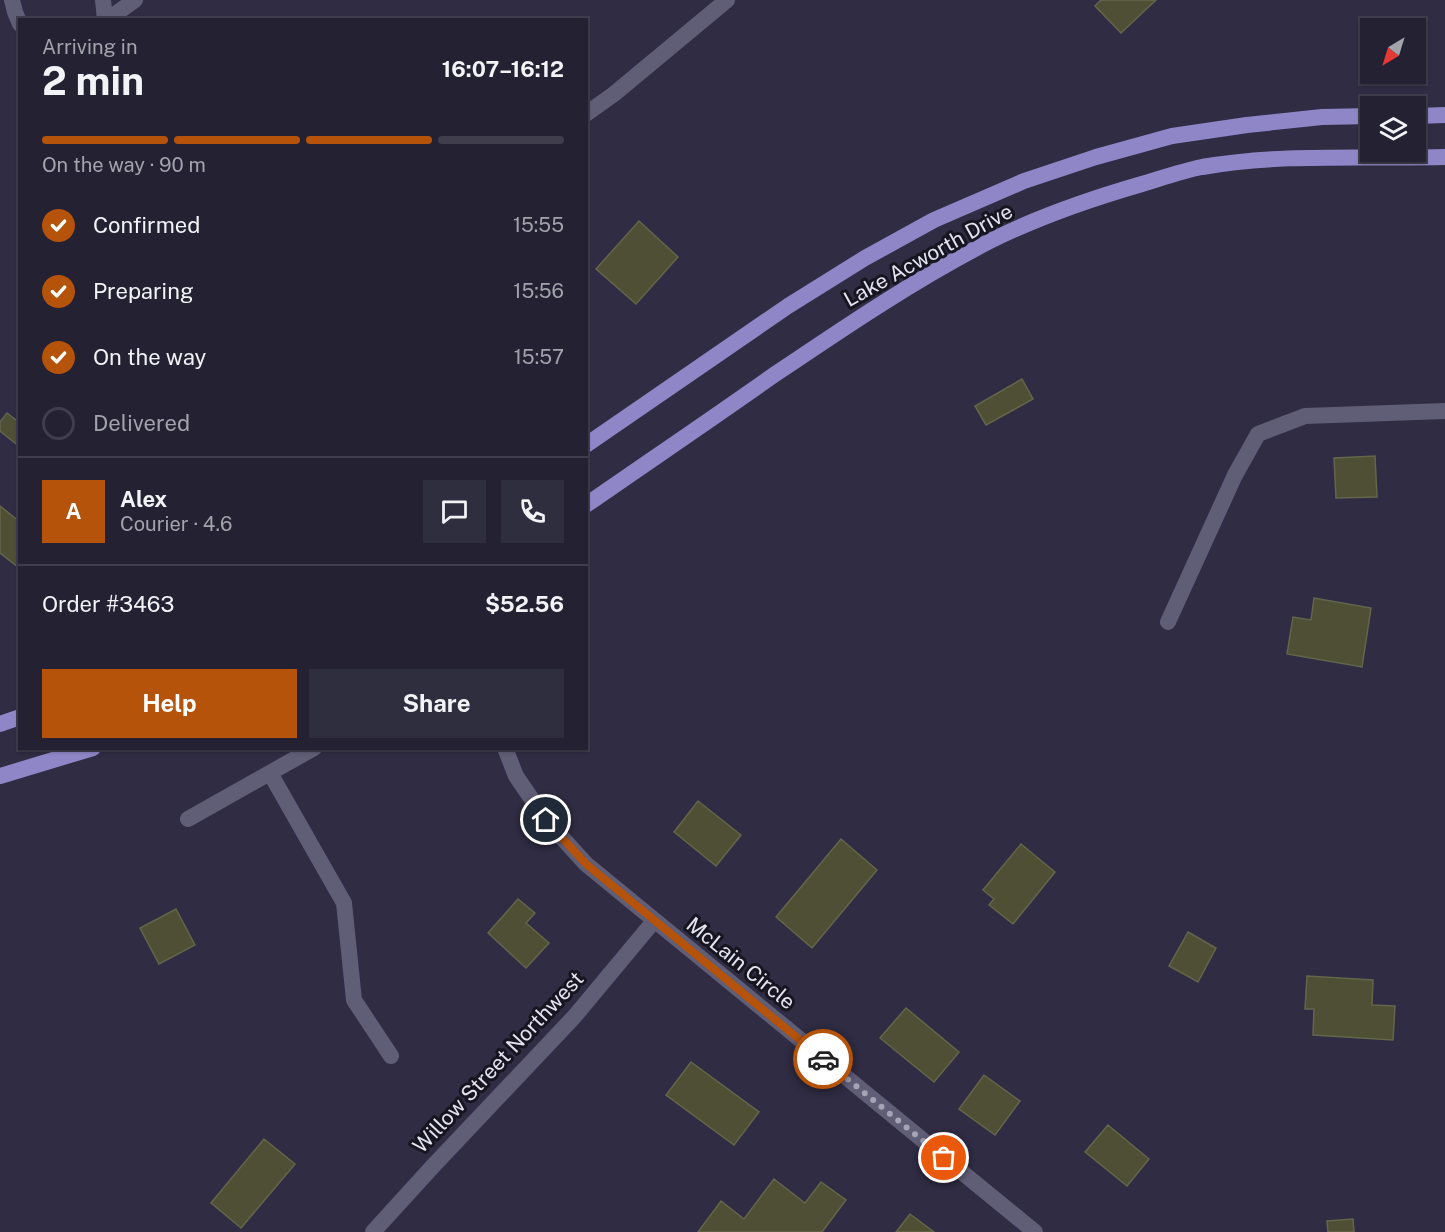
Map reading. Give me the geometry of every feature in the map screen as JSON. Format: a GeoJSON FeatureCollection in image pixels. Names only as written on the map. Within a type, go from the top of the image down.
{"type":"FeatureCollection","features":[{"type":"Feature","properties":{"kind":"main road"},"geometry":{"type":"LineString","coordinates":[[1426,116],[1445,115]]}},
{"type":"Feature","properties":{"kind":"main road","name":"Lake Acworth Drive"},"geometry":{"type":"LineString","coordinates":[[588,445],[788,306],[865,258],[934,220],[1014,185],[1096,157],[1172,136],[1269,122],[1360,116]]}},
{"type":"Feature","properties":{"kind":"main road","name":"Lake Acworth Drive"},"geometry":{"type":"LineString","coordinates":[[588,504],[827,339],[940,269],[990,241],[1034,221],[1112,192],[1200,167],[1251,161],[1324,158],[1445,157]]}},
{"type":"Feature","properties":{"kind":"main road"},"geometry":{"type":"LineString","coordinates":[[0,724],[18,718]]}},
{"type":"Feature","properties":{"kind":"main road"},"geometry":{"type":"LineString","coordinates":[[0,776],[86,750]]}},
{"type":"Feature","properties":{"kind":"street"},"geometry":{"type":"LineString","coordinates":[[12,0],[18,19]]}},
{"type":"Feature","properties":{"kind":"street"},"geometry":{"type":"LineString","coordinates":[[103,0],[106,18]]}},
{"type":"Feature","properties":{"kind":"street"},"geometry":{"type":"LineString","coordinates":[[109,18],[135,0]]}},
{"type":"Feature","properties":{"kind":"street"},"geometry":{"type":"LineString","coordinates":[[588,113],[614,94],[727,0]]}},
{"type":"Feature","properties":{"kind":"street"},"geometry":{"type":"LineString","coordinates":[[1168,622],[1235,475],[1258,434],[1305,416],[1445,411]]}},
{"type":"Feature","properties":{"kind":"street"},"geometry":{"type":"LineString","coordinates":[[188,819],[310,750]]}},
{"type":"Feature","properties":{"kind":"street","name":"McLain Circle"},"geometry":{"type":"LineString","coordinates":[[506,750],[516,776],[546,820],[586,864],[1035,1232]]}},
{"type":"Feature","properties":{"kind":"street"},"geometry":{"type":"LineString","coordinates":[[270,773],[344,903],[354,1000],[391,1056]]}},
{"type":"Feature","properties":{"kind":"street","name":"Willow Street Northwest"},"geometry":{"type":"LineString","coordinates":[[373,1232],[574,1017],[654,921]]}},
{"type":"Feature","properties":{"kind":"building"},"geometry":{"type":"Polygon","coordinates":[[[1101,0],[1156,0],[1121,33],[1095,6],[1101,0]]]}},
{"type":"Feature","properties":{"kind":"building"},"geometry":{"type":"Polygon","coordinates":[[[639,221],[678,257],[636,304],[596,269],[639,221]]]}},
{"type":"Feature","properties":{"kind":"building"},"geometry":{"type":"Polygon","coordinates":[[[1022,379],[1033,399],[986,425],[975,406],[1022,379]]]}},
{"type":"Feature","properties":{"kind":"building"},"geometry":{"type":"Polygon","coordinates":[[[7,413],[18,421],[18,445],[0,431],[0,422],[7,413]]]}},
{"type":"Feature","properties":{"kind":"building"},"geometry":{"type":"Polygon","coordinates":[[[1375,456],[1377,497],[1336,498],[1334,458],[1375,456]]]}},
{"type":"Feature","properties":{"kind":"building"},"geometry":{"type":"Polygon","coordinates":[[[0,506],[18,520],[18,567],[0,553],[0,506]]]}},
{"type":"Feature","properties":{"kind":"building"},"geometry":{"type":"Polygon","coordinates":[[[1314,598],[1371,608],[1362,667],[1287,654],[1293,617],[1311,620],[1314,598]]]}},
{"type":"Feature","properties":{"kind":"building"},"geometry":{"type":"Polygon","coordinates":[[[698,801],[741,835],[716,866],[674,832],[698,801]]]}},
{"type":"Feature","properties":{"kind":"building"},"geometry":{"type":"Polygon","coordinates":[[[841,839],[877,870],[812,948],[776,917],[841,839]]]}},
{"type":"Feature","properties":{"kind":"building"},"geometry":{"type":"Polygon","coordinates":[[[1021,844],[1055,872],[1013,924],[989,905],[994,899],[983,890],[1021,844]]]}},
{"type":"Feature","properties":{"kind":"building"},"geometry":{"type":"Polygon","coordinates":[[[518,899],[535,913],[526,923],[549,943],[526,968],[488,933],[518,899]]]}},
{"type":"Feature","properties":{"kind":"building"},"geometry":{"type":"Polygon","coordinates":[[[176,909],[195,945],[159,964],[140,928],[176,909]]]}},
{"type":"Feature","properties":{"kind":"building"},"geometry":{"type":"Polygon","coordinates":[[[1188,932],[1216,948],[1198,982],[1169,966],[1188,932]]]}},
{"type":"Feature","properties":{"kind":"building"},"geometry":{"type":"Polygon","coordinates":[[[1307,976],[1373,980],[1372,1005],[1395,1006],[1393,1040],[1313,1035],[1314,1009],[1305,1009],[1307,976]]]}},
{"type":"Feature","properties":{"kind":"building"},"geometry":{"type":"Polygon","coordinates":[[[906,1008],[959,1052],[934,1082],[880,1038],[906,1008]]]}},
{"type":"Feature","properties":{"kind":"building"},"geometry":{"type":"Polygon","coordinates":[[[691,1062],[759,1112],[734,1145],[666,1095],[691,1062]]]}},
{"type":"Feature","properties":{"kind":"building"},"geometry":{"type":"Polygon","coordinates":[[[984,1075],[1020,1101],[995,1135],[959,1109],[984,1075]]]}},
{"type":"Feature","properties":{"kind":"building"},"geometry":{"type":"Polygon","coordinates":[[[1108,1125],[1149,1159],[1127,1186],[1085,1152],[1108,1125]]]}},
{"type":"Feature","properties":{"kind":"building"},"geometry":{"type":"Polygon","coordinates":[[[264,1139],[295,1164],[241,1228],[211,1203],[264,1139]]]}},
{"type":"Feature","properties":{"kind":"building"},"geometry":{"type":"Polygon","coordinates":[[[774,1179],[805,1203],[821,1182],[846,1200],[822,1232],[698,1232],[721,1201],[744,1219],[774,1179]]]}},
{"type":"Feature","properties":{"kind":"building"},"geometry":{"type":"Polygon","coordinates":[[[910,1214],[934,1232],[896,1232],[910,1214]]]}},
{"type":"Feature","properties":{"kind":"building"},"geometry":{"type":"Polygon","coordinates":[[[1353,1219],[1354,1232],[1328,1232],[1327,1221],[1353,1219]]]}},
{"type":"Feature","properties":{"kind":"way so far"},"geometry":{"type":"LineString","coordinates":[[823,1059],[944,1158]]}},
{"type":"Feature","properties":{"kind":"route"},"geometry":{"type":"LineString","coordinates":[[546,820],[586,864],[823,1059]]}}]}
